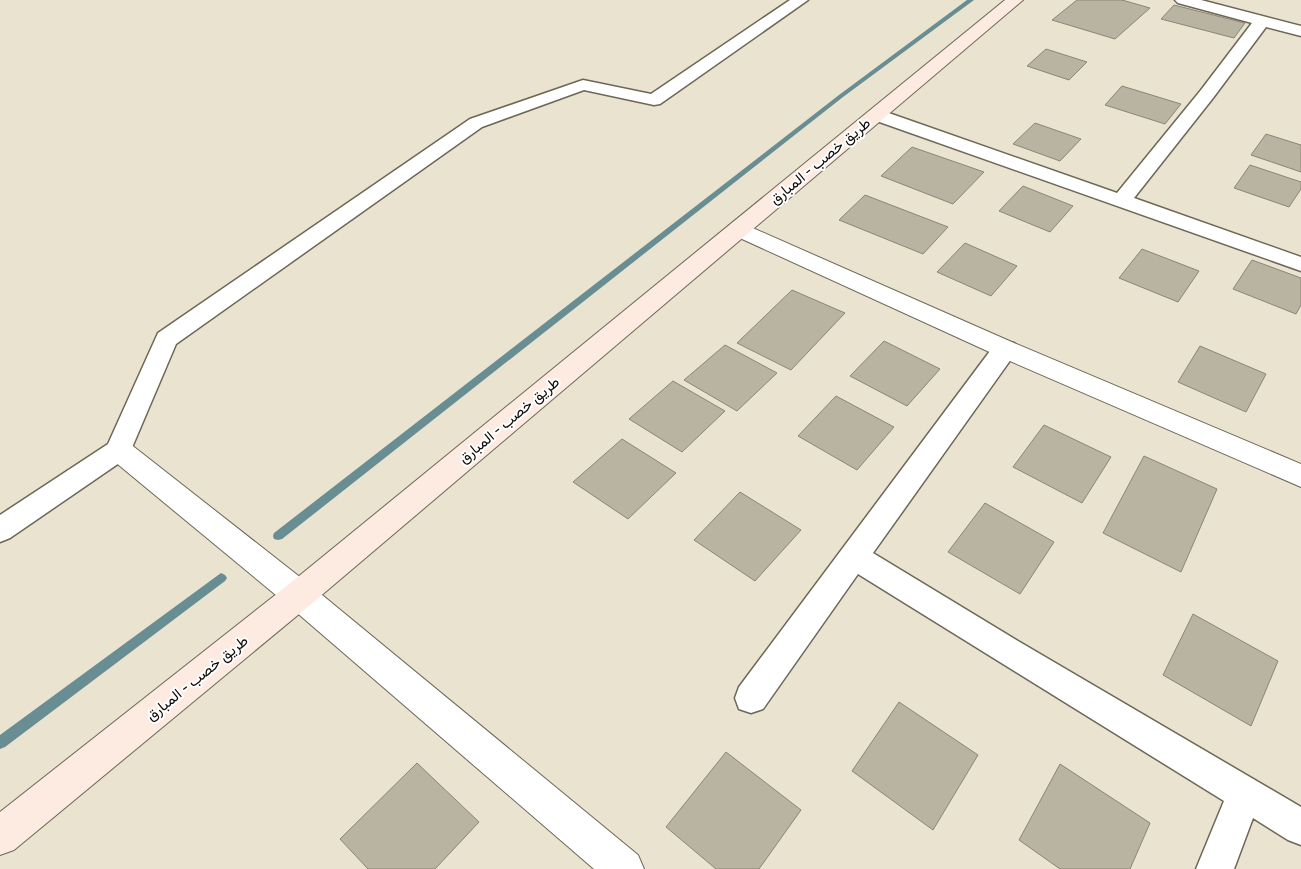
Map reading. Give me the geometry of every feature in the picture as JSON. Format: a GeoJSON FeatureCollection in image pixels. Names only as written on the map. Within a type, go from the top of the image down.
{"type":"FeatureCollection","features":[{"type":"Feature","properties":{"kind":"main road","name":"طريق خصب - المبارق"},"geometry":{"type":"LineString","coordinates":[[0,836],[299,596],[1015,0]]}},
{"type":"Feature","properties":{"kind":"street"},"geometry":{"type":"LineString","coordinates":[[0,530],[120,450],[166,339],[476,123],[582,84],[654,100],[800,0]]}},
{"type":"Feature","properties":{"kind":"street"},"geometry":{"type":"LineString","coordinates":[[1183,0],[1301,30]]}},
{"type":"Feature","properties":{"kind":"street"},"geometry":{"type":"LineString","coordinates":[[1121,201],[1208,94],[1262,21]]}},
{"type":"Feature","properties":{"kind":"street"},"geometry":{"type":"LineString","coordinates":[[877,114],[1301,264]]}},
{"type":"Feature","properties":{"kind":"street"},"geometry":{"type":"LineString","coordinates":[[739,229],[1005,348],[1301,476]]}},
{"type":"Feature","properties":{"kind":"street"},"geometry":{"type":"LineString","coordinates":[[751,698],[1005,348]]}},
{"type":"Feature","properties":{"kind":"street"},"geometry":{"type":"LineString","coordinates":[[120,450],[299,596],[624,869]]}},
{"type":"Feature","properties":{"kind":"street"},"geometry":{"type":"LineString","coordinates":[[855,557],[1006,652],[1301,827]]}},
{"type":"Feature","properties":{"kind":"street"},"geometry":{"type":"LineString","coordinates":[[1215,869],[1245,794]]}},
{"type":"Feature","properties":{"kind":"building"},"geometry":{"type":"Polygon","coordinates":[[[1077,0],[1122,0],[1150,8],[1115,39],[1052,20],[1077,0]]]}},
{"type":"Feature","properties":{"kind":"building"},"geometry":{"type":"Polygon","coordinates":[[[1174,5],[1245,23],[1234,38],[1161,19],[1174,5]]]}},
{"type":"Feature","properties":{"kind":"building"},"geometry":{"type":"Polygon","coordinates":[[[1046,49],[1087,62],[1069,80],[1027,66],[1046,49]]]}},
{"type":"Feature","properties":{"kind":"building"},"geometry":{"type":"Polygon","coordinates":[[[1122,86],[1181,104],[1165,124],[1105,105],[1122,86]]]}},
{"type":"Feature","properties":{"kind":"building"},"geometry":{"type":"Polygon","coordinates":[[[1035,123],[1081,139],[1060,161],[1013,144],[1035,123]]]}},
{"type":"Feature","properties":{"kind":"building"},"geometry":{"type":"Polygon","coordinates":[[[1266,134],[1301,145],[1301,172],[1251,155],[1266,134]]]}},
{"type":"Feature","properties":{"kind":"building"},"geometry":{"type":"Polygon","coordinates":[[[912,147],[984,172],[953,204],[881,176],[912,147]]]}},
{"type":"Feature","properties":{"kind":"building"},"geometry":{"type":"Polygon","coordinates":[[[1250,165],[1301,182],[1301,189],[1289,207],[1234,188],[1250,165]]]}},
{"type":"Feature","properties":{"kind":"building"},"geometry":{"type":"Polygon","coordinates":[[[1023,186],[1073,206],[1050,232],[999,211],[1023,186]]]}},
{"type":"Feature","properties":{"kind":"building"},"geometry":{"type":"Polygon","coordinates":[[[865,195],[948,227],[923,254],[839,220],[865,195]]]}},
{"type":"Feature","properties":{"kind":"building"},"geometry":{"type":"Polygon","coordinates":[[[965,243],[1017,266],[991,296],[937,272],[965,243]]]}},
{"type":"Feature","properties":{"kind":"building"},"geometry":{"type":"Polygon","coordinates":[[[1142,249],[1199,271],[1178,302],[1119,278],[1142,249]]]}},
{"type":"Feature","properties":{"kind":"building"},"geometry":{"type":"Polygon","coordinates":[[[1252,260],[1301,278],[1301,305],[1296,314],[1233,289],[1252,260]]]}},
{"type":"Feature","properties":{"kind":"building"},"geometry":{"type":"Polygon","coordinates":[[[792,290],[845,313],[791,370],[737,343],[792,290]]]}},
{"type":"Feature","properties":{"kind":"building"},"geometry":{"type":"Polygon","coordinates":[[[884,341],[940,369],[907,406],[850,376],[884,341]]]}},
{"type":"Feature","properties":{"kind":"building"},"geometry":{"type":"Polygon","coordinates":[[[725,345],[777,373],[737,411],[684,380],[725,345]]]}},
{"type":"Feature","properties":{"kind":"building"},"geometry":{"type":"Polygon","coordinates":[[[1200,346],[1266,374],[1246,412],[1178,382],[1200,346]]]}},
{"type":"Feature","properties":{"kind":"building"},"geometry":{"type":"Polygon","coordinates":[[[673,381],[725,411],[682,452],[629,419],[673,381]]]}},
{"type":"Feature","properties":{"kind":"building"},"geometry":{"type":"Polygon","coordinates":[[[836,396],[894,427],[857,470],[798,436],[836,396]]]}},
{"type":"Feature","properties":{"kind":"building"},"geometry":{"type":"Polygon","coordinates":[[[1044,425],[1111,457],[1082,503],[1013,467],[1044,425]]]}},
{"type":"Feature","properties":{"kind":"building"},"geometry":{"type":"Polygon","coordinates":[[[622,439],[676,473],[628,519],[573,482],[622,439]]]}},
{"type":"Feature","properties":{"kind":"building"},"geometry":{"type":"Polygon","coordinates":[[[1144,456],[1217,489],[1181,572],[1103,533],[1144,456]]]}},
{"type":"Feature","properties":{"kind":"building"},"geometry":{"type":"Polygon","coordinates":[[[740,492],[801,530],[755,581],[694,540],[740,492]]]}},
{"type":"Feature","properties":{"kind":"building"},"geometry":{"type":"Polygon","coordinates":[[[985,503],[1054,542],[1020,594],[948,552],[985,503]]]}},
{"type":"Feature","properties":{"kind":"building"},"geometry":{"type":"Polygon","coordinates":[[[1193,614],[1278,661],[1251,726],[1163,675],[1193,614]]]}},
{"type":"Feature","properties":{"kind":"building"},"geometry":{"type":"Polygon","coordinates":[[[899,702],[978,755],[933,830],[852,771],[899,702]]]}},
{"type":"Feature","properties":{"kind":"building"},"geometry":{"type":"Polygon","coordinates":[[[726,752],[801,810],[759,869],[716,869],[666,827],[726,752]]]}},
{"type":"Feature","properties":{"kind":"building"},"geometry":{"type":"Polygon","coordinates":[[[417,763],[479,822],[435,869],[368,869],[340,839],[417,763]]]}},
{"type":"Feature","properties":{"kind":"building"},"geometry":{"type":"Polygon","coordinates":[[[1060,764],[1150,823],[1130,869],[1060,869],[1019,840],[1060,764]]]}},
{"type":"Feature","properties":{"kind":"waterway"},"geometry":{"type":"LineString","coordinates":[[278,536],[841,96],[971,0]]}},
{"type":"Feature","properties":{"kind":"waterway"},"geometry":{"type":"LineString","coordinates":[[0,743],[221,578]]}}]}
